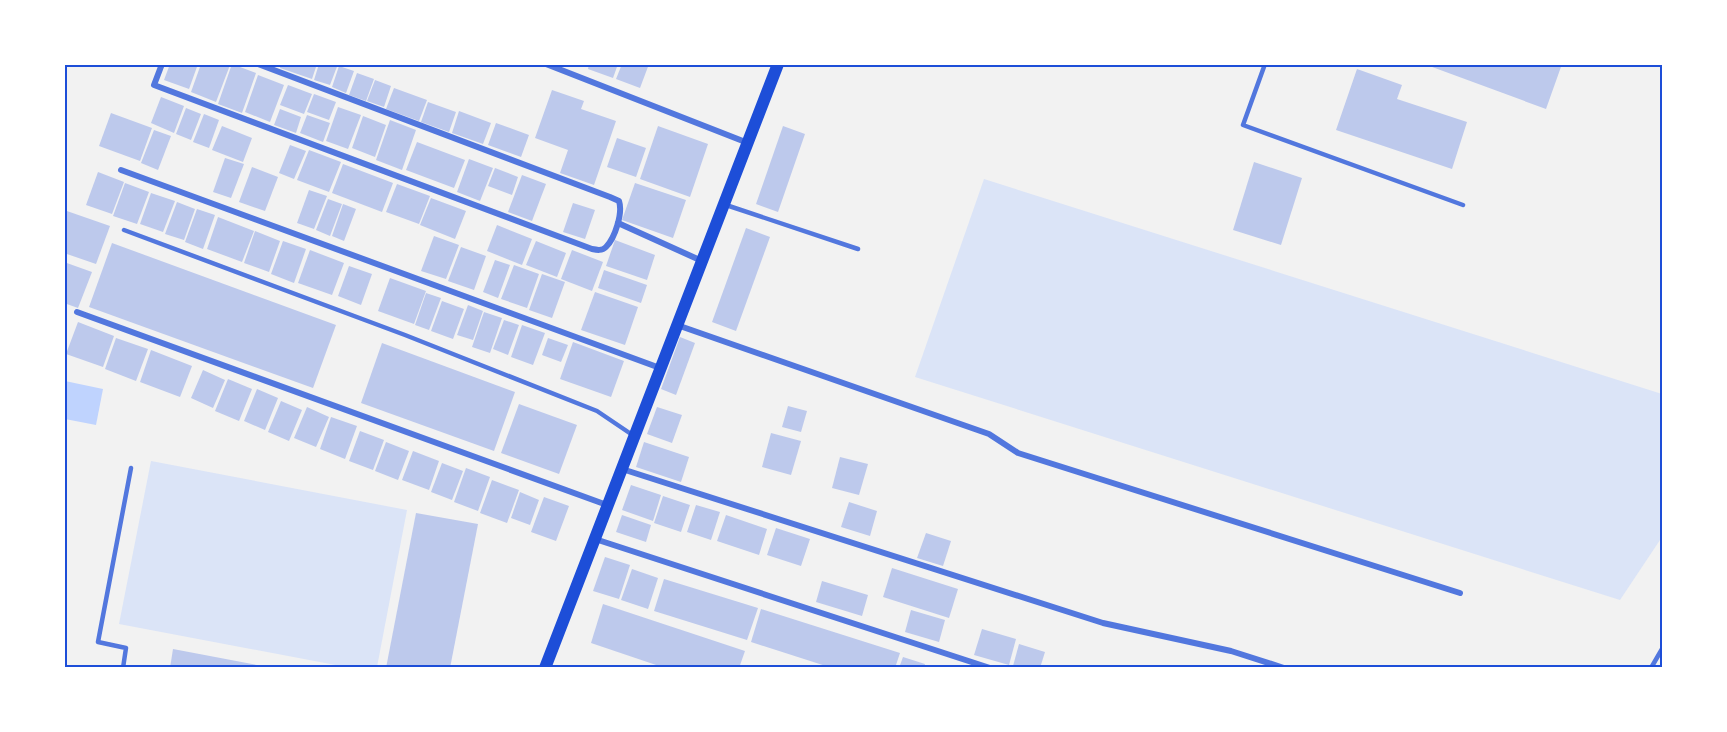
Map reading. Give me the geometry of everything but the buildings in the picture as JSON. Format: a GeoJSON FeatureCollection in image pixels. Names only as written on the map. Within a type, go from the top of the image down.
{"type":"FeatureCollection","features":[{"type":"Feature","properties":{"kind":"main road"},"geometry":{"type":"LineString","coordinates":[[544,668],[778,64]]}},
{"type":"Feature","properties":{"kind":"street"},"geometry":{"type":"LineString","coordinates":[[162,64],[154,85],[592,249],[599,250],[606,247],[618,223],[621,207],[619,201],[610,197],[258,64]]}},
{"type":"Feature","properties":{"kind":"street"},"geometry":{"type":"LineString","coordinates":[[546,64],[748,142]]}},
{"type":"Feature","properties":{"kind":"street"},"geometry":{"type":"LineString","coordinates":[[121,170],[660,368]]}},
{"type":"Feature","properties":{"kind":"street"},"geometry":{"type":"LineString","coordinates":[[618,223],[702,261]]}},
{"type":"Feature","properties":{"kind":"street"},"geometry":{"type":"LineString","coordinates":[[77,312],[607,505]]}},
{"type":"Feature","properties":{"kind":"street"},"geometry":{"type":"LineString","coordinates":[[677,325],[989,434],[1018,453],[1460,592]]}},
{"type":"Feature","properties":{"kind":"street"},"geometry":{"type":"LineString","coordinates":[[621,469],[1103,623],[1231,651],[1284,668]]}},
{"type":"Feature","properties":{"kind":"street"},"geometry":{"type":"LineString","coordinates":[[594,539],[990,668]]}},
{"type":"Feature","properties":{"kind":"lane"},"geometry":{"type":"LineString","coordinates":[[1265,64],[1243,125],[1463,206]]}},
{"type":"Feature","properties":{"kind":"lane"},"geometry":{"type":"LineString","coordinates":[[724,205],[858,249]]}},
{"type":"Feature","properties":{"kind":"lane"},"geometry":{"type":"LineString","coordinates":[[124,230],[405,334],[597,411],[634,435]]}},
{"type":"Feature","properties":{"kind":"lane"},"geometry":{"type":"LineString","coordinates":[[123,668],[126,648],[98,642],[131,468]]}},
{"type":"Feature","properties":{"kind":"lane"},"geometry":{"type":"LineString","coordinates":[[1651,668],[1662,649]]}},
{"type":"Feature","properties":{"kind":"shaded area"},"geometry":{"type":"Polygon","coordinates":[[[984,179],[1662,394],[1662,537],[1620,600],[915,377],[984,179]]]}},
{"type":"Feature","properties":{"kind":"shaded area"},"geometry":{"type":"Polygon","coordinates":[[[151,461],[407,510],[377,667],[346,667],[119,624],[151,461]]]}},
{"type":"Feature","properties":{"kind":"water"},"geometry":{"type":"Polygon","coordinates":[[[65,381],[103,389],[96,425],[65,419],[65,381]]]}}]}
